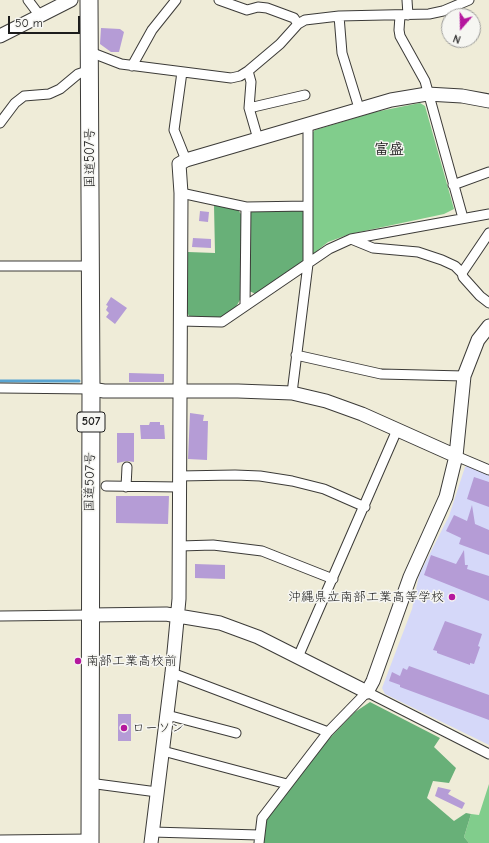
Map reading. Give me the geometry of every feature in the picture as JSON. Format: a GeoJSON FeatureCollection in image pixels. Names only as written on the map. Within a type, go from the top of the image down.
{"type":"FeatureCollection","features":[{"type":"Feature","properties":{"kind":"highway","name":"国道507号"},"geometry":{"type":"LineString","coordinates":[[89,0],[91,389],[90,841]]}},
{"type":"Feature","properties":{"kind":"street"},"geometry":{"type":"LineString","coordinates":[[28,0],[40,16]]}},
{"type":"Feature","properties":{"kind":"street"},"geometry":{"type":"LineString","coordinates":[[0,36],[71,0]]}},
{"type":"Feature","properties":{"kind":"street"},"geometry":{"type":"LineString","coordinates":[[132,66],[152,30],[176,0]]}},
{"type":"Feature","properties":{"kind":"street"},"geometry":{"type":"LineString","coordinates":[[219,0],[247,10],[258,7],[267,8],[294,18],[298,24]]}},
{"type":"Feature","properties":{"kind":"street"},"geometry":{"type":"LineString","coordinates":[[407,0],[404,16],[399,30],[400,36],[420,69],[425,81],[427,94],[463,218]]}},
{"type":"Feature","properties":{"kind":"street"},"geometry":{"type":"LineString","coordinates":[[90,52],[114,62],[132,66],[231,78],[240,76],[248,71],[280,44],[298,24],[313,18],[339,16],[404,16],[443,11],[469,0]]}},
{"type":"Feature","properties":{"kind":"street"},"geometry":{"type":"LineString","coordinates":[[339,16],[342,53],[359,108]]}},
{"type":"Feature","properties":{"kind":"street"},"geometry":{"type":"LineString","coordinates":[[0,123],[15,103],[24,96],[49,94],[60,89],[78,74],[90,70]]}},
{"type":"Feature","properties":{"kind":"street"},"geometry":{"type":"LineString","coordinates":[[248,71],[251,82],[249,108],[258,139]]}},
{"type":"Feature","properties":{"kind":"street"},"geometry":{"type":"LineString","coordinates":[[182,72],[174,130],[186,160]]}},
{"type":"Feature","properties":{"kind":"street"},"geometry":{"type":"LineString","coordinates":[[489,101],[462,96],[427,94],[359,108],[308,125],[186,160],[179,164],[181,193],[180,546],[178,615],[163,751],[151,837],[259,839],[262,818],[286,784],[328,732],[367,692],[373,681],[410,577],[446,497],[456,456],[464,376],[473,350],[487,328],[489,318]]}},
{"type":"Feature","properties":{"kind":"street"},"geometry":{"type":"LineString","coordinates":[[249,108],[305,95]]}},
{"type":"Feature","properties":{"kind":"street"},"geometry":{"type":"LineString","coordinates":[[292,393],[308,264],[308,125]]}},
{"type":"Feature","properties":{"kind":"street"},"geometry":{"type":"LineString","coordinates":[[453,185],[489,172]]}},
{"type":"Feature","properties":{"kind":"street"},"geometry":{"type":"LineString","coordinates":[[181,193],[246,207],[308,206]]}},
{"type":"Feature","properties":{"kind":"street"},"geometry":{"type":"LineString","coordinates":[[245,306],[246,207]]}},
{"type":"Feature","properties":{"kind":"street"},"geometry":{"type":"LineString","coordinates":[[180,321],[222,322],[329,249],[351,239],[489,214]]}},
{"type":"Feature","properties":{"kind":"street"},"geometry":{"type":"LineString","coordinates":[[462,273],[489,233]]}},
{"type":"Feature","properties":{"kind":"street"},"geometry":{"type":"LineString","coordinates":[[351,239],[373,248],[418,252],[430,255],[455,266],[480,296],[489,303]]}},
{"type":"Feature","properties":{"kind":"street"},"geometry":{"type":"LineString","coordinates":[[0,266],[90,266]]}},
{"type":"Feature","properties":{"kind":"street"},"geometry":{"type":"LineString","coordinates":[[296,354],[381,374],[464,376]]}},
{"type":"Feature","properties":{"kind":"street"},"geometry":{"type":"LineString","coordinates":[[0,388],[292,393],[326,401],[362,414],[489,470]]}},
{"type":"Feature","properties":{"kind":"street"},"geometry":{"type":"LineString","coordinates":[[298,657],[365,507],[397,430]]}},
{"type":"Feature","properties":{"kind":"street"},"geometry":{"type":"LineString","coordinates":[[126,487],[127,468]]}},
{"type":"Feature","properties":{"kind":"street"},"geometry":{"type":"LineString","coordinates":[[106,486],[126,487],[179,481],[248,476],[292,481],[324,489],[365,507]]}},
{"type":"Feature","properties":{"kind":"street"},"geometry":{"type":"LineString","coordinates":[[180,546],[213,545],[262,551],[333,579]]}},
{"type":"Feature","properties":{"kind":"street"},"geometry":{"type":"LineString","coordinates":[[0,616],[178,615],[240,629],[489,754]]}},
{"type":"Feature","properties":{"kind":"street"},"geometry":{"type":"LineString","coordinates":[[172,673],[328,732]]}},
{"type":"Feature","properties":{"kind":"street"},"geometry":{"type":"LineString","coordinates":[[167,715],[236,733]]}},
{"type":"Feature","properties":{"kind":"street"},"geometry":{"type":"LineString","coordinates":[[163,751],[286,784]]}},
{"type":"Feature","properties":{"kind":"street"},"geometry":{"type":"LineString","coordinates":[[89,783],[157,792]]}},
{"type":"Feature","properties":{"kind":"street"},"geometry":{"type":"LineString","coordinates":[[0,840],[90,841]]}},
{"type":"Feature","properties":{"kind":"shaded area","name":"沖縄県立南部工業高等学校"},"geometry":{"type":"Polygon","coordinates":[[[468,465],[489,474],[489,745],[385,694],[382,688],[412,609],[419,575],[449,516],[465,467],[468,465]]]}},
{"type":"Feature","properties":{"kind":"green space"},"geometry":{"type":"Polygon","coordinates":[[[420,103],[425,106],[454,209],[444,214],[350,234],[328,242],[312,255],[312,133],[315,130],[375,112],[420,103]]]}},
{"type":"Feature","properties":{"kind":"green space"},"geometry":{"type":"Polygon","coordinates":[[[214,205],[238,210],[241,214],[241,298],[236,307],[222,317],[190,317],[187,313],[188,252],[215,253],[214,205]]]}},
{"type":"Feature","properties":{"kind":"green space"},"geometry":{"type":"Polygon","coordinates":[[[301,209],[304,212],[304,257],[302,263],[256,294],[249,291],[249,213],[251,210],[301,209]]]}},
{"type":"Feature","properties":{"kind":"green space"},"geometry":{"type":"Polygon","coordinates":[[[370,702],[440,738],[434,747],[456,768],[449,783],[433,781],[427,798],[454,821],[466,813],[471,814],[464,837],[469,843],[264,843],[265,822],[268,816],[323,745],[355,712],[370,702]]]}},
{"type":"Feature","properties":{"kind":"green space"},"geometry":{"type":"Polygon","coordinates":[[[489,784],[489,843],[469,843],[464,837],[471,814],[479,815],[489,784]]]}},
{"type":"Feature","properties":{"kind":"building"},"geometry":{"type":"Polygon","coordinates":[[[101,28],[120,29],[124,32],[119,52],[111,52],[100,44],[101,28]]]}},
{"type":"Feature","properties":{"kind":"building"},"geometry":{"type":"Polygon","coordinates":[[[200,211],[209,212],[208,222],[199,221],[200,211]]]}},
{"type":"Feature","properties":{"kind":"building"},"geometry":{"type":"Polygon","coordinates":[[[193,238],[211,239],[211,248],[192,247],[193,238]]]}},
{"type":"Feature","properties":{"kind":"building"},"geometry":{"type":"Polygon","coordinates":[[[111,297],[127,308],[115,324],[106,317],[109,313],[106,310],[108,306],[106,305],[111,297]]]}},
{"type":"Feature","properties":{"kind":"building"},"geometry":{"type":"Polygon","coordinates":[[[129,373],[164,374],[164,382],[129,382],[129,373]]]}},
{"type":"Feature","properties":{"kind":"building"},"geometry":{"type":"Polygon","coordinates":[[[190,413],[204,415],[203,421],[208,421],[207,460],[188,459],[190,413]]]}},
{"type":"Feature","properties":{"kind":"building"},"geometry":{"type":"Polygon","coordinates":[[[150,422],[160,422],[160,425],[164,425],[165,439],[141,439],[140,425],[149,425],[150,422]]]}},
{"type":"Feature","properties":{"kind":"building"},"geometry":{"type":"Polygon","coordinates":[[[117,433],[134,433],[134,462],[127,461],[117,463],[117,433]]]}},
{"type":"Feature","properties":{"kind":"building"},"geometry":{"type":"Polygon","coordinates":[[[474,477],[489,482],[489,507],[467,499],[474,477]]]}},
{"type":"Feature","properties":{"kind":"building"},"geometry":{"type":"Polygon","coordinates":[[[116,496],[169,496],[168,524],[116,523],[116,496]]]}},
{"type":"Feature","properties":{"kind":"building"},"geometry":{"type":"Polygon","coordinates":[[[472,505],[475,524],[489,530],[489,555],[459,544],[461,538],[446,531],[454,515],[467,521],[472,505]]]}},
{"type":"Feature","properties":{"kind":"building"},"geometry":{"type":"Polygon","coordinates":[[[464,550],[465,565],[468,565],[467,569],[489,576],[489,601],[424,575],[431,555],[456,564],[464,550]]]}},
{"type":"Feature","properties":{"kind":"building"},"geometry":{"type":"Polygon","coordinates":[[[195,564],[225,565],[225,579],[195,578],[195,564]]]}},
{"type":"Feature","properties":{"kind":"building"},"geometry":{"type":"Polygon","coordinates":[[[445,621],[482,634],[478,646],[480,647],[474,664],[470,663],[470,665],[437,653],[437,651],[433,650],[445,621]]]}},
{"type":"Feature","properties":{"kind":"building"},"geometry":{"type":"Polygon","coordinates":[[[409,666],[489,695],[489,720],[400,687],[400,685],[389,681],[392,672],[400,676],[403,668],[407,670],[409,666]]]}},
{"type":"Feature","properties":{"kind":"building","name":"ローソン"},"geometry":{"type":"Polygon","coordinates":[[[118,714],[131,714],[131,741],[118,741],[118,714]]]}},
{"type":"Feature","properties":{"kind":"building"},"geometry":{"type":"Polygon","coordinates":[[[438,787],[451,790],[448,794],[465,803],[462,809],[435,796],[438,787]]]}},
{"type":"Feature","properties":{"kind":"waterway"},"geometry":{"type":"LineString","coordinates":[[0,381],[79,381]]}},
{"type":"Feature","properties":{"kind":"place","name":"沖縄県立南部工業高等学校"},"geometry":{"type":"Point","coordinates":[452,597]}},
{"type":"Feature","properties":{"kind":"place","name":"南部工業高校前"},"geometry":{"type":"Point","coordinates":[78,661]}},
{"type":"Feature","properties":{"kind":"place","name":"ローソン"},"geometry":{"type":"Point","coordinates":[124,728]}},
{"type":"Feature","properties":{"kind":"district","name":"富盛"},"geometry":{"type":"Point","coordinates":[389,150]}}]}
